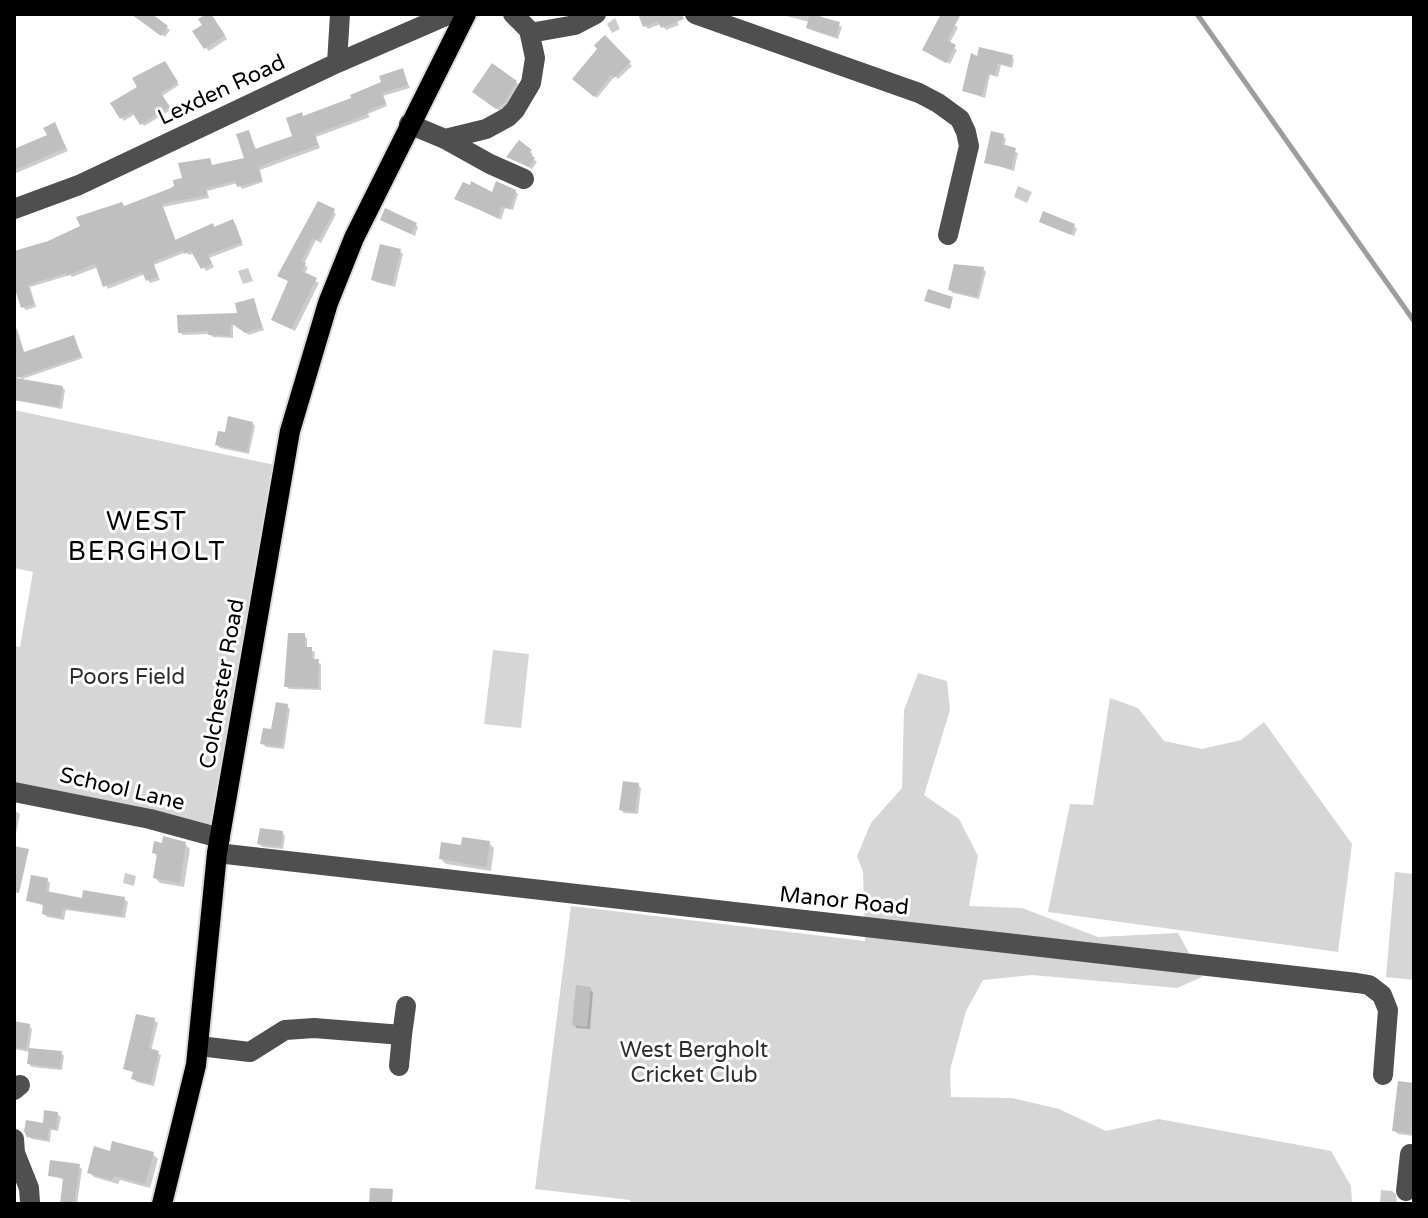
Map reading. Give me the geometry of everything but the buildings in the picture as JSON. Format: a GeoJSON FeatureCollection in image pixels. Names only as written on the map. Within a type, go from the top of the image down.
{"type":"FeatureCollection","features":[{"type":"Feature","properties":{"kind":"main road","name":"Colchester Road"},"geometry":{"type":"LineString","coordinates":[[162,1204],[199,1046],[219,846],[290,431],[328,303],[354,238],[466,14]]}},
{"type":"Feature","properties":{"kind":"street"},"geometry":{"type":"LineString","coordinates":[[337,63],[340,14]]}},
{"type":"Feature","properties":{"kind":"street","name":"Lexden Road"},"geometry":{"type":"LineString","coordinates":[[14,209],[79,185],[337,63],[450,14]]}},
{"type":"Feature","properties":{"kind":"street"},"geometry":{"type":"LineString","coordinates":[[445,139],[486,129],[508,117],[531,83],[535,58],[530,33],[513,14]]}},
{"type":"Feature","properties":{"kind":"street"},"geometry":{"type":"LineString","coordinates":[[530,33],[575,25],[596,14]]}},
{"type":"Feature","properties":{"kind":"street"},"geometry":{"type":"LineString","coordinates":[[695,14],[919,93],[960,119],[969,146],[948,235]]}},
{"type":"Feature","properties":{"kind":"street"},"geometry":{"type":"LineString","coordinates":[[409,124],[524,179]]}},
{"type":"Feature","properties":{"kind":"street","name":"School Lane"},"geometry":{"type":"LineString","coordinates":[[14,792],[150,819],[219,846]]}},
{"type":"Feature","properties":{"kind":"street","name":"Manor Road"},"geometry":{"type":"LineString","coordinates":[[219,846],[1369,985],[1382,995],[1388,1010],[1383,1075]]}},
{"type":"Feature","properties":{"kind":"street"},"geometry":{"type":"LineString","coordinates":[[399,1066],[406,1006]]}},
{"type":"Feature","properties":{"kind":"street"},"geometry":{"type":"LineString","coordinates":[[199,1046],[250,1052],[285,1030],[314,1028],[402,1035]]}},
{"type":"Feature","properties":{"kind":"street"},"geometry":{"type":"LineString","coordinates":[[14,1139],[15,1153],[29,1188],[30,1202]]}},
{"type":"Feature","properties":{"kind":"street"},"geometry":{"type":"LineString","coordinates":[[1406,1191],[1410,1154]]}},
{"type":"Feature","properties":{"kind":"green space","name":"Poors Field"},"geometry":{"type":"Polygon","coordinates":[[[14,410],[275,465],[213,830],[14,786],[14,646],[20,647],[33,572],[14,568],[14,410]]]}},
{"type":"Feature","properties":{"kind":"green space"},"geometry":{"type":"Polygon","coordinates":[[[493,650],[529,654],[521,728],[484,724],[493,650]]]}},
{"type":"Feature","properties":{"kind":"green space","name":"West Bergholt Cricket Club"},"geometry":{"type":"Polygon","coordinates":[[[918,673],[947,681],[950,710],[924,795],[959,819],[978,856],[969,906],[1022,908],[1098,937],[1178,933],[1202,977],[1177,988],[1032,975],[983,980],[966,1011],[950,1070],[951,1097],[1012,1098],[1059,1109],[1106,1131],[1159,1119],[1331,1151],[1351,1186],[1352,1204],[630,1204],[630,1200],[535,1189],[571,906],[865,941],[863,872],[857,856],[871,823],[902,788],[904,710],[918,673]]]}},
{"type":"Feature","properties":{"kind":"green space"},"geometry":{"type":"Polygon","coordinates":[[[1110,698],[1138,708],[1164,741],[1202,749],[1241,740],[1264,722],[1352,844],[1338,952],[1048,912],[1070,804],[1093,805],[1110,698]]]}},
{"type":"Feature","properties":{"kind":"green space"},"geometry":{"type":"Polygon","coordinates":[[[1395,872],[1414,874],[1414,980],[1386,977],[1395,872]]]}},
{"type":"Feature","properties":{"kind":"waterway"},"geometry":{"type":"LineString","coordinates":[[1197,14],[1414,321]]}},
{"type":"Feature","properties":{"kind":"district","name":"WEST BERGHOLT"},"geometry":{"type":"Point","coordinates":[147,538]}}]}
